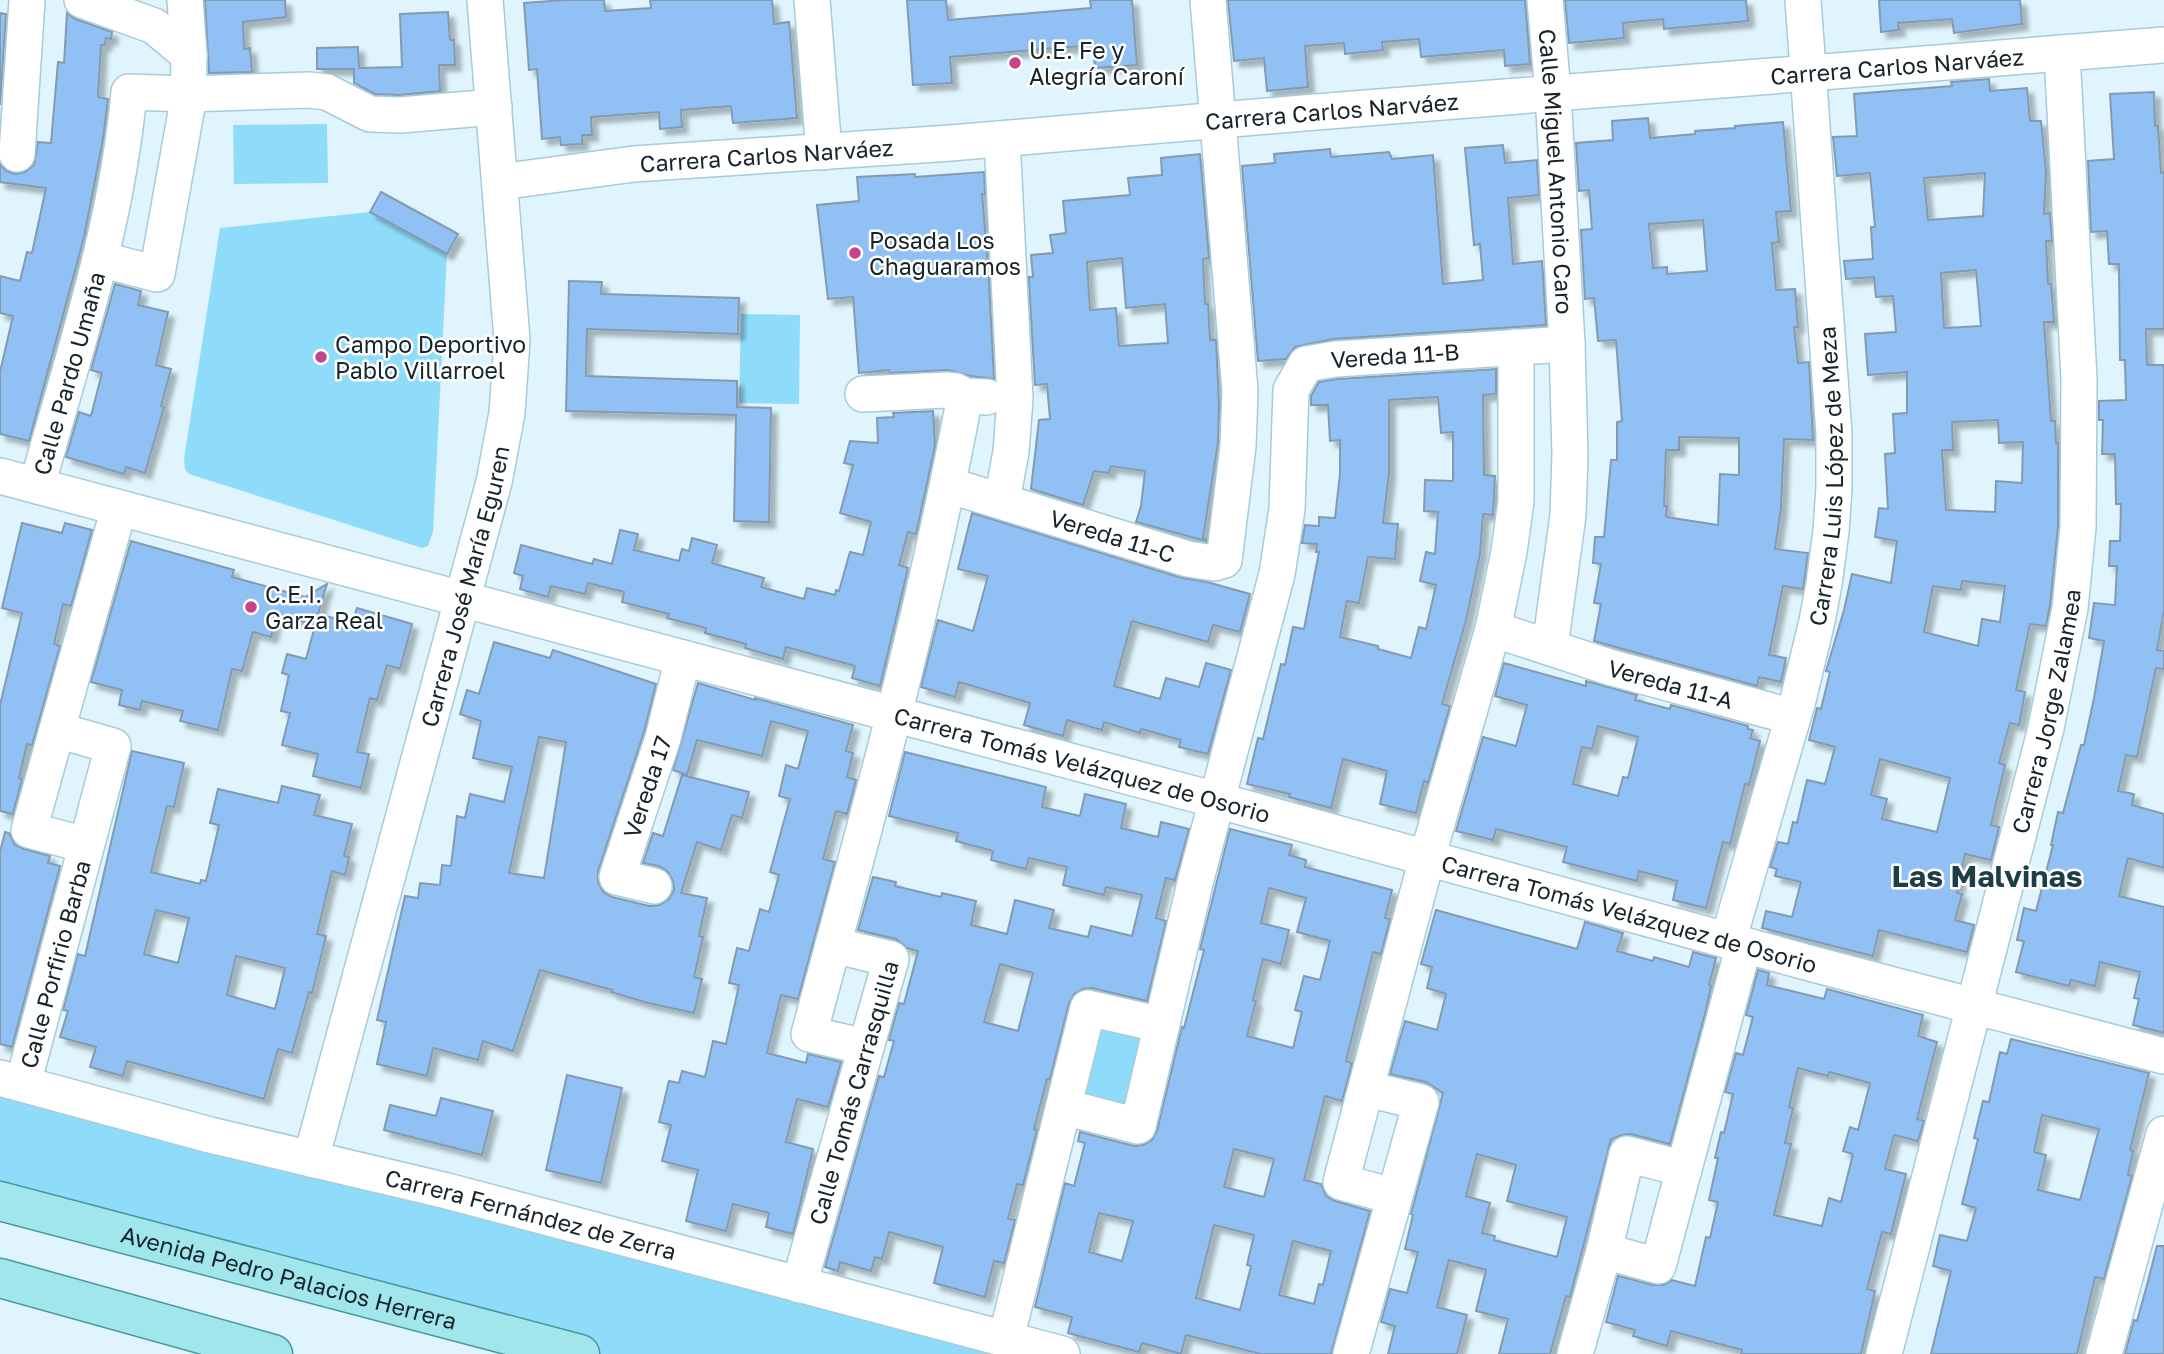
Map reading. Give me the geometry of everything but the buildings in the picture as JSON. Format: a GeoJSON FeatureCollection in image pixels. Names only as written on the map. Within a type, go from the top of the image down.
{"type":"FeatureCollection","features":[{"type":"Feature","properties":{"kind":"main road","name":"Avenida Pedro Palacios Herrera"},"geometry":{"type":"LineString","coordinates":[[0,1201],[580,1354]]}},
{"type":"Feature","properties":{"kind":"main road"},"geometry":{"type":"LineString","coordinates":[[0,1278],[273,1354]]}},
{"type":"Feature","properties":{"kind":"street"},"geometry":{"type":"LineString","coordinates":[[17,154],[27,0]]}},
{"type":"Feature","properties":{"kind":"street"},"geometry":{"type":"LineString","coordinates":[[82,0],[154,26],[189,55]]}},
{"type":"Feature","properties":{"kind":"street","name":"Calle Pardo Umaña"},"geometry":{"type":"LineString","coordinates":[[100,259],[157,274],[181,150],[188,94],[189,55],[185,0]]}},
{"type":"Feature","properties":{"kind":"street","name":"Carrera José María Eguren"},"geometry":{"type":"LineString","coordinates":[[311,1159],[497,471],[511,379],[512,340],[485,0]]}},
{"type":"Feature","properties":{"kind":"street"},"geometry":{"type":"LineString","coordinates":[[812,0],[824,152]]}},
{"type":"Feature","properties":{"kind":"street"},"geometry":{"type":"LineString","coordinates":[[1208,0],[1240,391],[1238,446],[1224,560]]}},
{"type":"Feature","properties":{"kind":"street","name":"Calle Miguel Antonio Caro"},"geometry":{"type":"LineString","coordinates":[[1545,0],[1567,344],[1570,455],[1567,515],[1550,647]]}},
{"type":"Feature","properties":{"kind":"street","name":"Carrera Luis López de Meza"},"geometry":{"type":"LineString","coordinates":[[1604,1251],[1658,1266],[1684,1169],[1824,584],[1834,488],[1834,433],[1803,0]]}},
{"type":"Feature","properties":{"kind":"street","name":"Carrera Carlos Narváez"},"geometry":{"type":"LineString","coordinates":[[500,182],[634,164],[1002,139],[2164,45]]}},
{"type":"Feature","properties":{"kind":"street","name":"Carrera Jorge Zalamea"},"geometry":{"type":"LineString","coordinates":[[1884,1354],[2046,728],[2070,608],[2080,468],[2079,379],[2062,53]]}},
{"type":"Feature","properties":{"kind":"street"},"geometry":{"type":"LineString","coordinates":[[188,94],[310,90],[336,96],[370,114],[400,116],[494,107]]}},
{"type":"Feature","properties":{"kind":"street","name":"Calle Pardo Umaña"},"geometry":{"type":"LineString","coordinates":[[37,486],[100,259],[121,165],[129,92],[188,94]]}},
{"type":"Feature","properties":{"kind":"street"},"geometry":{"type":"LineString","coordinates":[[948,485],[1002,500],[1011,452],[1015,398],[1002,139]]}},
{"type":"Feature","properties":{"kind":"street","name":"Calle Miguel Antonio Caro"},"geometry":{"type":"LineString","coordinates":[[1516,347],[1567,344]]}},
{"type":"Feature","properties":{"kind":"street"},"geometry":{"type":"LineString","coordinates":[[1393,1196],[1341,1182],[1427,858],[1493,629],[1516,501],[1516,347]]}},
{"type":"Feature","properties":{"kind":"street","name":"Vereda 11-B"},"geometry":{"type":"LineString","coordinates":[[1291,390],[1307,364],[1315,361],[1516,347]]}},
{"type":"Feature","properties":{"kind":"street"},"geometry":{"type":"LineString","coordinates":[[863,394],[946,390],[965,396],[1015,398]]}},
{"type":"Feature","properties":{"kind":"street"},"geometry":{"type":"LineString","coordinates":[[1064,1107],[1138,1126],[1216,800],[1277,574],[1287,509],[1291,390],[1240,391]]}},
{"type":"Feature","properties":{"kind":"street"},"geometry":{"type":"LineString","coordinates":[[866,1048],[809,1034],[893,714],[948,485],[965,396]]}},
{"type":"Feature","properties":{"kind":"street","name":"Carrera Tomás Velázquez de Osorio"},"geometry":{"type":"LineString","coordinates":[[0,476],[2164,1056]]}},
{"type":"Feature","properties":{"kind":"street","name":"Vereda 11-C"},"geometry":{"type":"LineString","coordinates":[[1002,500],[1188,559],[1214,564],[1224,560],[1277,574]]}},
{"type":"Feature","properties":{"kind":"street","name":"Calle Porfirio Barba"},"geometry":{"type":"LineString","coordinates":[[86,845],[29,830],[119,508]]}},
{"type":"Feature","properties":{"kind":"street"},"geometry":{"type":"LineString","coordinates":[[1493,629],[1550,647]]}},
{"type":"Feature","properties":{"kind":"street","name":"Vereda 11-A"},"geometry":{"type":"LineString","coordinates":[[1550,647],[1609,667],[1793,717]]}},
{"type":"Feature","properties":{"kind":"street","name":"Vereda 17"},"geometry":{"type":"LineString","coordinates":[[653,887],[617,877],[663,738],[683,658]]}},
{"type":"Feature","properties":{"kind":"street","name":"Calle Porfirio Barba"},"geometry":{"type":"LineString","coordinates":[[11,1081],[86,845],[113,746],[57,730]]}},
{"type":"Feature","properties":{"kind":"street","name":"Calle Tomás Carrasquilla"},"geometry":{"type":"LineString","coordinates":[[799,1285],[891,960],[833,945]]}},
{"type":"Feature","properties":{"kind":"street"},"geometry":{"type":"LineString","coordinates":[[1006,1339],[1088,1008],[1162,1025]]}},
{"type":"Feature","properties":{"kind":"street","name":"Carrera Fernández de Zerra"},"geometry":{"type":"LineString","coordinates":[[11,1081],[210,1135],[447,1191],[1062,1354]]}},
{"type":"Feature","properties":{"kind":"street"},"geometry":{"type":"LineString","coordinates":[[1351,1354],[1421,1102],[1367,1088]]}},
{"type":"Feature","properties":{"kind":"street"},"geometry":{"type":"LineString","coordinates":[[2104,1354],[2164,1134]]}},
{"type":"Feature","properties":{"kind":"street"},"geometry":{"type":"LineString","coordinates":[[1576,1354],[1627,1154],[1684,1169]]}},
{"type":"Feature","properties":{"kind":"shaded area"},"geometry":{"type":"Polygon","coordinates":[[[327,124],[328,183],[234,184],[233,125],[327,124]]]}},
{"type":"Feature","properties":{"kind":"shaded area","name":"Campo Deportivo Pablo Villarroel"},"geometry":{"type":"Polygon","coordinates":[[[370,212],[447,254],[433,532],[428,546],[422,548],[189,474],[185,469],[184,459],[220,228],[370,212]]]}},
{"type":"Feature","properties":{"kind":"shaded area"},"geometry":{"type":"Polygon","coordinates":[[[741,314],[800,315],[799,404],[739,403],[741,314]]]}},
{"type":"Feature","properties":{"kind":"shaded area"},"geometry":{"type":"Polygon","coordinates":[[[1091,1019],[1150,1035],[1129,1118],[1069,1102],[1091,1019]]]}},
{"type":"Feature","properties":{"kind":"shaded area"},"geometry":{"type":"Polygon","coordinates":[[[0,1078],[1062,1354],[580,1354],[0,1201],[0,1078]]]}},
{"type":"Feature","properties":{"kind":"place","name":"U.E. Fe y Alegría Caroní"},"geometry":{"type":"Point","coordinates":[1015,63]}},
{"type":"Feature","properties":{"kind":"place","name":"Posada Los Chaguaramos"},"geometry":{"type":"Point","coordinates":[855,253]}},
{"type":"Feature","properties":{"kind":"place","name":"Campo Deportivo Pablo Villarroel"},"geometry":{"type":"Point","coordinates":[321,357]}},
{"type":"Feature","properties":{"kind":"place","name":"C.E.I. Garza Real"},"geometry":{"type":"Point","coordinates":[251,607]}},
{"type":"Feature","properties":{"kind":"district","name":"Las Malvinas"},"geometry":{"type":"Point","coordinates":[1987,876]}}]}
